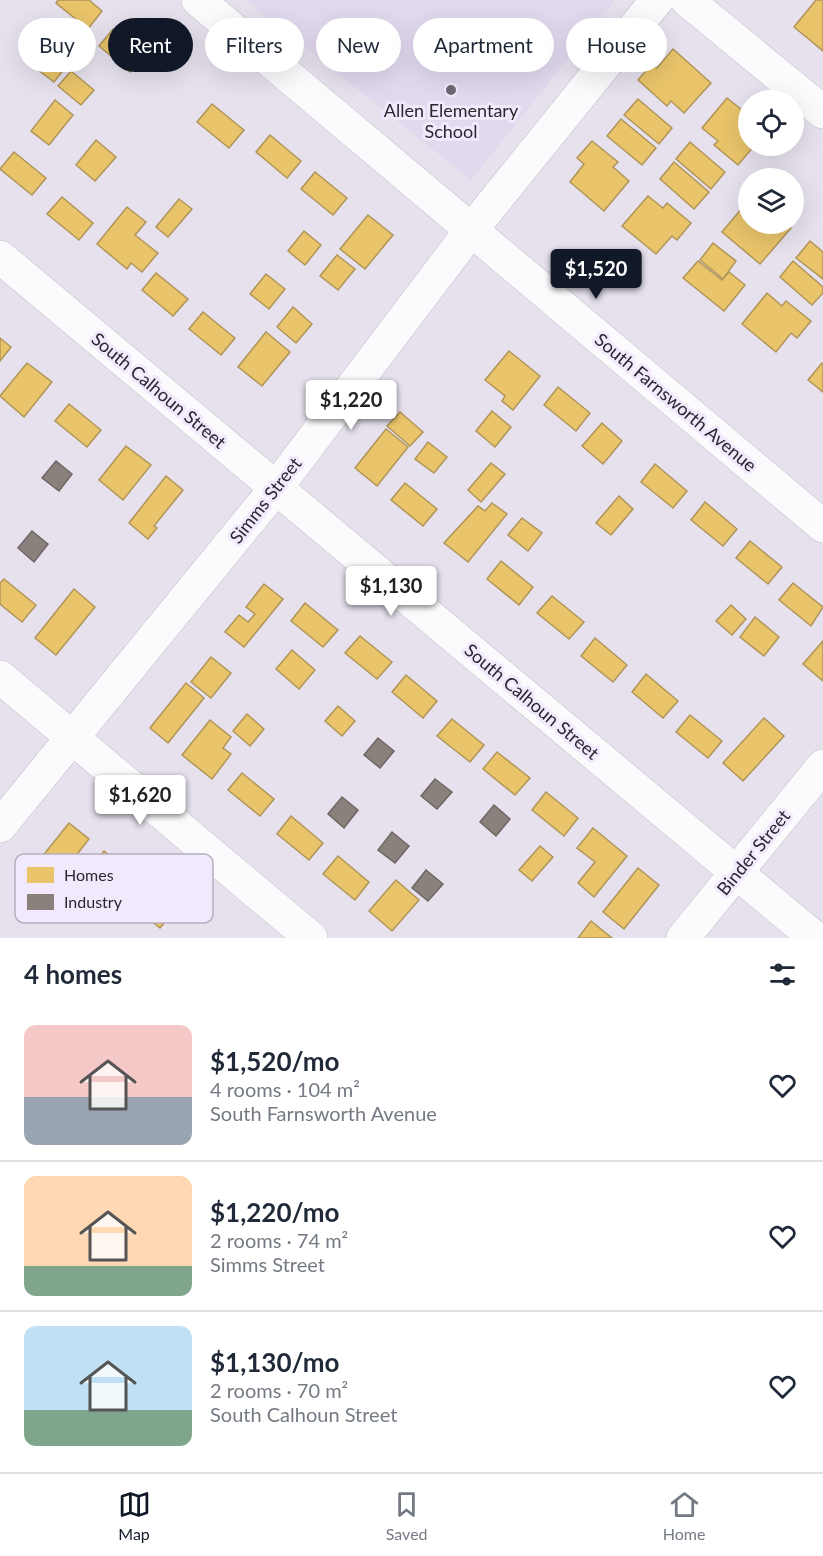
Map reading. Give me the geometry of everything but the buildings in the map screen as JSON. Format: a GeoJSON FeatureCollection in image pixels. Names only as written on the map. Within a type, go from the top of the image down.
{"type":"FeatureCollection","features":[{"type":"Feature","properties":{"kind":"street","name":"South Farnsworth Avenue"},"geometry":{"type":"LineString","coordinates":[[198,0],[823,526]]}},
{"type":"Feature","properties":{"kind":"street","name":"Simms Street"},"geometry":{"type":"LineString","coordinates":[[0,826],[276,488],[472,229],[657,0]]}},
{"type":"Feature","properties":{"kind":"street"},"geometry":{"type":"LineString","coordinates":[[687,0],[823,112]]}},
{"type":"Feature","properties":{"kind":"street","name":"South Calhoun Street"},"geometry":{"type":"LineString","coordinates":[[0,257],[815,938]]}},
{"type":"Feature","properties":{"kind":"street"},"geometry":{"type":"LineString","coordinates":[[0,677],[212,854]]}},
{"type":"Feature","properties":{"kind":"street","name":"Binder Street"},"geometry":{"type":"LineString","coordinates":[[683,938],[823,766]]}},
{"type":"Feature","properties":{"kind":"street"},"geometry":{"type":"LineString","coordinates":[[213,855],[311,938]]}},
{"type":"Feature","properties":{"kind":"shaded area"},"geometry":{"type":"Polygon","coordinates":[[[246,0],[615,0],[601,18],[566,18],[566,61],[471,180],[336,72],[401,72],[401,18],[316,18],[316,56],[304,46],[304,18],[268,18],[246,0]]]}},
{"type":"Feature","properties":{"kind":"place","name":"Allen Elementary School"},"geometry":{"type":"Point","coordinates":[451,90]}}]}
